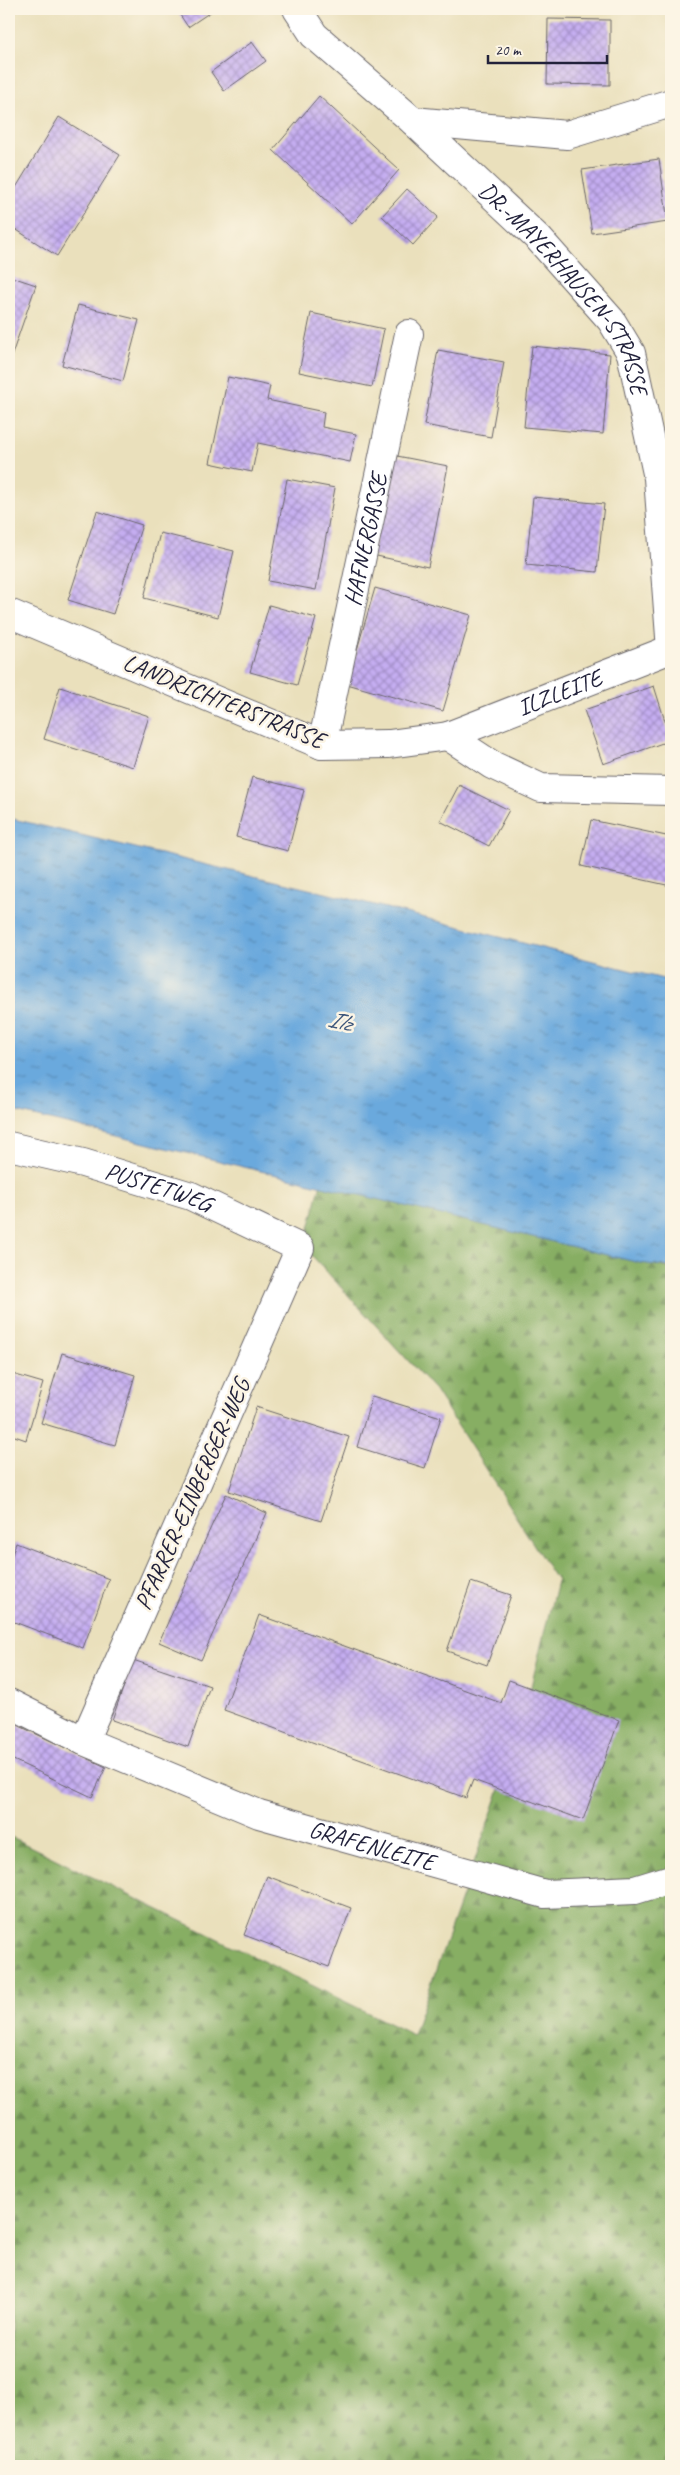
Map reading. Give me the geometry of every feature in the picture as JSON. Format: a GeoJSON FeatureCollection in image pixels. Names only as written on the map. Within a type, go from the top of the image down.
{"type":"FeatureCollection","features":[{"type":"Feature","properties":{"kind":"street","name":"DR.-MAYERHAUSEN-STRASSE"},"geometry":{"type":"LineString","coordinates":[[297,9],[314,35],[413,121],[538,238],[611,320],[631,353],[658,478],[671,650]]}},
{"type":"Feature","properties":{"kind":"street"},"geometry":{"type":"LineString","coordinates":[[413,121],[567,135],[671,103]]}},
{"type":"Feature","properties":{"kind":"street","name":"HAFNERGASSE"},"geometry":{"type":"LineString","coordinates":[[322,745],[409,334]]}},
{"type":"Feature","properties":{"kind":"street","name":"LANDRICHTERSTRASSE"},"geometry":{"type":"LineString","coordinates":[[9,612],[322,745],[389,744],[448,736]]}},
{"type":"Feature","properties":{"kind":"street","name":"ILZLEITE"},"geometry":{"type":"LineString","coordinates":[[448,736],[671,650]]}},
{"type":"Feature","properties":{"kind":"street"},"geometry":{"type":"LineString","coordinates":[[448,736],[492,765],[540,788],[671,791]]}},
{"type":"Feature","properties":{"kind":"street","name":"PUSTETWEG"},"geometry":{"type":"LineString","coordinates":[[9,1146],[83,1163],[191,1196],[300,1248]]}},
{"type":"Feature","properties":{"kind":"street","name":"PFARRER-EINBERGER-WEG"},"geometry":{"type":"LineString","coordinates":[[84,1741],[300,1248]]}},
{"type":"Feature","properties":{"kind":"street","name":"GRAFENLEITE"},"geometry":{"type":"LineString","coordinates":[[9,1703],[84,1741],[259,1814],[545,1894],[634,1890],[671,1879]]}},
{"type":"Feature","properties":{"kind":"green space"},"geometry":{"type":"Polygon","coordinates":[[[323,1176],[671,1269],[671,2466],[9,2466],[9,1836],[413,2035],[519,1735],[557,1581],[435,1390],[304,1247],[323,1176]]]}},
{"type":"Feature","properties":{"kind":"water","name":"Ilz"},"geometry":{"type":"Polygon","coordinates":[[[9,818],[359,901],[671,981],[671,1267],[640,1263],[9,1110],[9,818]]]}},
{"type":"Feature","properties":{"kind":"building"},"geometry":{"type":"Polygon","coordinates":[[[176,9],[215,9],[188,27],[176,9]]]}},
{"type":"Feature","properties":{"kind":"building"},"geometry":{"type":"Polygon","coordinates":[[[548,19],[610,20],[610,85],[547,84],[548,19]]]}},
{"type":"Feature","properties":{"kind":"building"},"geometry":{"type":"Polygon","coordinates":[[[252,42],[266,61],[224,91],[211,72],[252,42]]]}},
{"type":"Feature","properties":{"kind":"building"},"geometry":{"type":"Polygon","coordinates":[[[319,96],[399,170],[352,224],[273,150],[319,96]]]}},
{"type":"Feature","properties":{"kind":"building"},"geometry":{"type":"Polygon","coordinates":[[[59,117],[120,155],[57,256],[9,225],[9,199],[59,117]]]}},
{"type":"Feature","properties":{"kind":"building"},"geometry":{"type":"Polygon","coordinates":[[[659,159],[668,222],[592,233],[582,170],[659,159]]]}},
{"type":"Feature","properties":{"kind":"building"},"geometry":{"type":"Polygon","coordinates":[[[407,189],[438,217],[413,245],[382,216],[407,189]]]}},
{"type":"Feature","properties":{"kind":"building"},"geometry":{"type":"Polygon","coordinates":[[[9,276],[36,285],[9,363],[9,276]]]}},
{"type":"Feature","properties":{"kind":"building"},"geometry":{"type":"Polygon","coordinates":[[[78,305],[139,320],[123,381],[62,365],[78,305]]]}},
{"type":"Feature","properties":{"kind":"building"},"geometry":{"type":"Polygon","coordinates":[[[311,313],[384,329],[372,387],[299,372],[311,313]]]}},
{"type":"Feature","properties":{"kind":"building"},"geometry":{"type":"Polygon","coordinates":[[[532,346],[610,354],[603,434],[524,427],[532,346]]]}},
{"type":"Feature","properties":{"kind":"building"},"geometry":{"type":"Polygon","coordinates":[[[438,350],[504,362],[491,437],[424,425],[438,350]]]}},
{"type":"Feature","properties":{"kind":"building"},"geometry":{"type":"Polygon","coordinates":[[[228,377],[270,386],[267,400],[324,412],[322,427],[356,434],[350,462],[258,443],[252,472],[210,463],[228,377]]]}},
{"type":"Feature","properties":{"kind":"building"},"geometry":{"type":"Polygon","coordinates":[[[392,455],[448,466],[428,567],[372,555],[392,455]]]}},
{"type":"Feature","properties":{"kind":"building"},"geometry":{"type":"Polygon","coordinates":[[[287,479],[335,488],[316,590],[268,581],[287,479]]]}},
{"type":"Feature","properties":{"kind":"building"},"geometry":{"type":"Polygon","coordinates":[[[533,497],[604,504],[597,572],[526,565],[533,497]]]}},
{"type":"Feature","properties":{"kind":"building"},"geometry":{"type":"Polygon","coordinates":[[[97,511],[142,525],[113,614],[68,600],[97,511]]]}},
{"type":"Feature","properties":{"kind":"building"},"geometry":{"type":"Polygon","coordinates":[[[160,533],[234,551],[218,617],[144,598],[160,533]]]}},
{"type":"Feature","properties":{"kind":"building"},"geometry":{"type":"Polygon","coordinates":[[[375,588],[471,615],[443,711],[347,684],[375,588]]]}},
{"type":"Feature","properties":{"kind":"building"},"geometry":{"type":"Polygon","coordinates":[[[269,605],[316,618],[297,685],[250,672],[269,605]]]}},
{"type":"Feature","properties":{"kind":"building"},"geometry":{"type":"Polygon","coordinates":[[[654,686],[671,740],[603,764],[584,710],[654,686]]]}},
{"type":"Feature","properties":{"kind":"building"},"geometry":{"type":"Polygon","coordinates":[[[60,687],[149,716],[133,767],[44,739],[60,687]]]}},
{"type":"Feature","properties":{"kind":"building"},"geometry":{"type":"Polygon","coordinates":[[[252,777],[304,790],[288,851],[236,837],[252,777]]]}},
{"type":"Feature","properties":{"kind":"building"},"geometry":{"type":"Polygon","coordinates":[[[459,785],[509,810],[489,846],[440,821],[459,785]]]}},
{"type":"Feature","properties":{"kind":"building"},"geometry":{"type":"Polygon","coordinates":[[[591,820],[671,837],[671,886],[581,866],[591,820]]]}},
{"type":"Feature","properties":{"kind":"building"},"geometry":{"type":"Polygon","coordinates":[[[62,1353],[135,1375],[115,1445],[41,1423],[62,1353]]]}},
{"type":"Feature","properties":{"kind":"building"},"geometry":{"type":"Polygon","coordinates":[[[9,1373],[43,1383],[26,1440],[9,1434],[9,1373]]]}},
{"type":"Feature","properties":{"kind":"building"},"geometry":{"type":"Polygon","coordinates":[[[372,1396],[441,1417],[425,1468],[357,1447],[372,1396]]]}},
{"type":"Feature","properties":{"kind":"building"},"geometry":{"type":"Polygon","coordinates":[[[256,1407],[349,1437],[321,1521],[229,1491],[256,1407]]]}},
{"type":"Feature","properties":{"kind":"building"},"geometry":{"type":"Polygon","coordinates":[[[226,1494],[267,1513],[201,1660],[159,1642],[226,1494]]]}},
{"type":"Feature","properties":{"kind":"building"},"geometry":{"type":"Polygon","coordinates":[[[16,1543],[109,1579],[83,1648],[9,1620],[9,1563],[16,1543]]]}},
{"type":"Feature","properties":{"kind":"building"},"geometry":{"type":"Polygon","coordinates":[[[471,1582],[511,1595],[487,1665],[447,1651],[471,1582]]]}},
{"type":"Feature","properties":{"kind":"building"},"geometry":{"type":"Polygon","coordinates":[[[259,1615],[501,1703],[509,1680],[619,1720],[583,1820],[473,1780],[466,1798],[224,1710],[259,1615]]]}},
{"type":"Feature","properties":{"kind":"building"},"geometry":{"type":"Polygon","coordinates":[[[133,1660],[210,1686],[188,1747],[112,1720],[133,1660]]]}},
{"type":"Feature","properties":{"kind":"building"},"geometry":{"type":"Polygon","coordinates":[[[9,1721],[106,1767],[92,1797],[9,1758],[9,1721]]]}},
{"type":"Feature","properties":{"kind":"building"},"geometry":{"type":"Polygon","coordinates":[[[267,1876],[351,1908],[329,1967],[244,1935],[267,1876]]]}}]}
